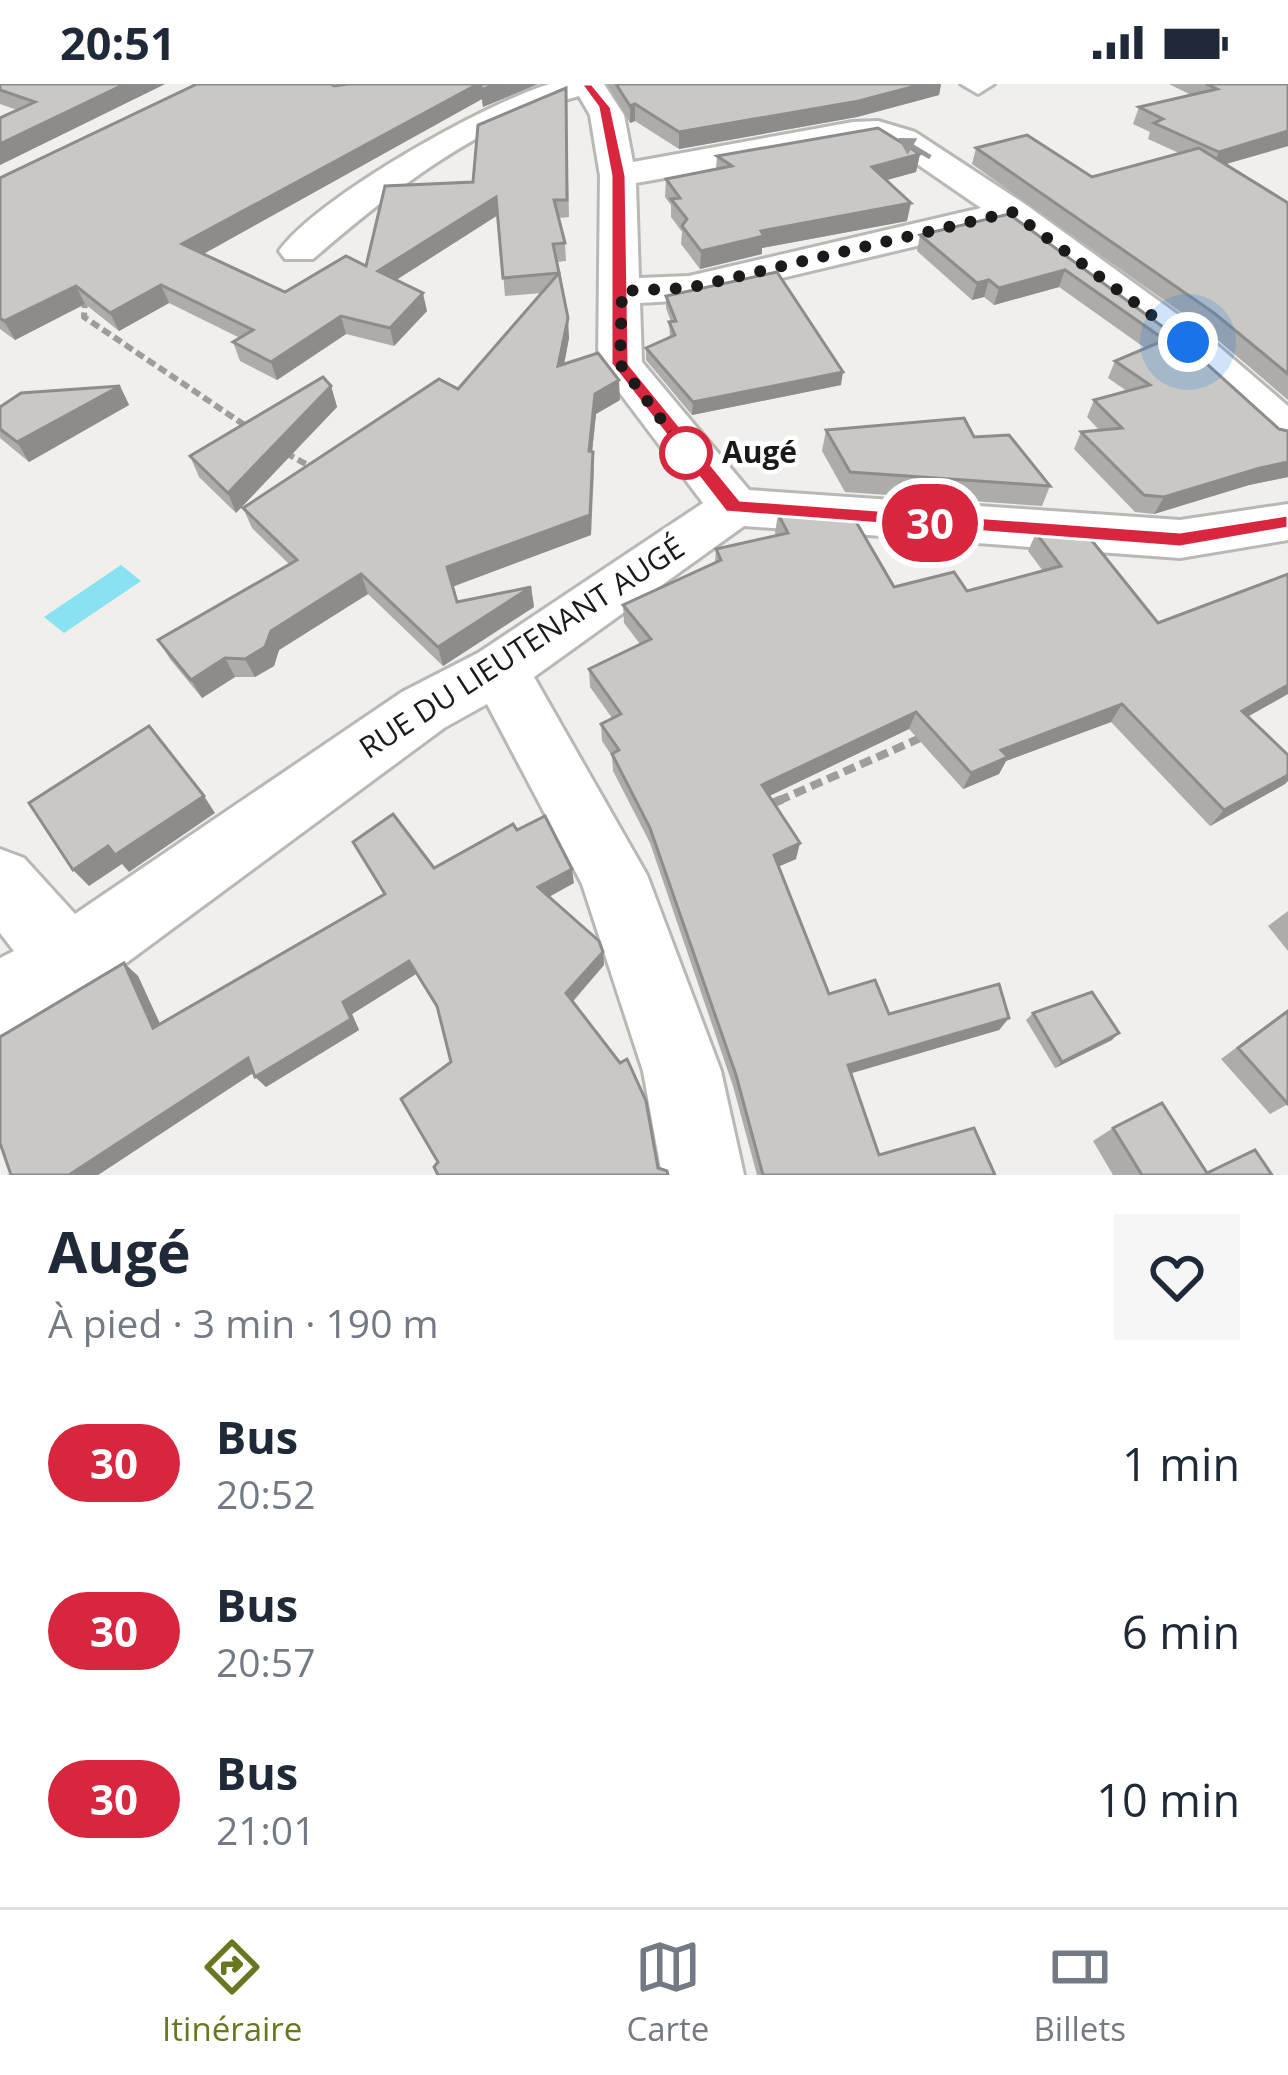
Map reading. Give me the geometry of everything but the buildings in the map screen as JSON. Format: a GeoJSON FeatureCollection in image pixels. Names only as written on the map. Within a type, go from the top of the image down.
{"type":"FeatureCollection","features":[{"type":"Feature","properties":{"kind":"street"},"geometry":{"type":"LineString","coordinates":[[299,251],[352,203],[510,112],[550,92],[588,84],[604,107],[618,176],[620,364],[734,507],[1110,546],[1288,522]]}},
{"type":"Feature","properties":{"kind":"street"},"geometry":{"type":"LineString","coordinates":[[618,176],[878,131],[903,140],[1012,212],[1188,342],[1288,432]]}},
{"type":"Feature","properties":{"kind":"street"},"geometry":{"type":"LineString","coordinates":[[622,291],[689,288],[1012,212]]}},
{"type":"Feature","properties":{"kind":"street","name":"RUE DU LIEUTENANT AUGÉ"},"geometry":{"type":"LineString","coordinates":[[0,998],[69,961],[423,710],[499,670],[734,507]]}},
{"type":"Feature","properties":{"kind":"street"},"geometry":{"type":"LineString","coordinates":[[499,670],[613,875],[682,1071],[703,1175]]}},
{"type":"Feature","properties":{"kind":"street"},"geometry":{"type":"LineString","coordinates":[[0,881],[69,961]]}},
{"type":"Feature","properties":{"kind":"path"},"geometry":{"type":"LineString","coordinates":[[67,289],[88,300],[84,317],[257,433]]}},
{"type":"Feature","properties":{"kind":"path"},"geometry":{"type":"LineString","coordinates":[[274,445],[319,471]]}},
{"type":"Feature","properties":{"kind":"path"},"geometry":{"type":"LineString","coordinates":[[760,809],[928,734]]}},
{"type":"Feature","properties":{"kind":"water"},"geometry":{"type":"Polygon","coordinates":[[[121,565],[141,581],[64,633],[44,617],[121,565]]]}},
{"type":"Feature","properties":{"kind":"bus line","name":"30"},"geometry":{"type":"LineString","coordinates":[[587,84],[604,107],[618,176],[620,364],[654,413],[734,507],[1180,539],[1288,522]]}},
{"type":"Feature","properties":{"kind":"place","name":"Augé"},"geometry":{"type":"Point","coordinates":[686,453]}},
{"type":"Feature","properties":{"kind":"route"},"geometry":{"type":"LineString","coordinates":[[686,453],[620,364],[622,291],[689,288],[1012,212],[1188,342]]}}]}
